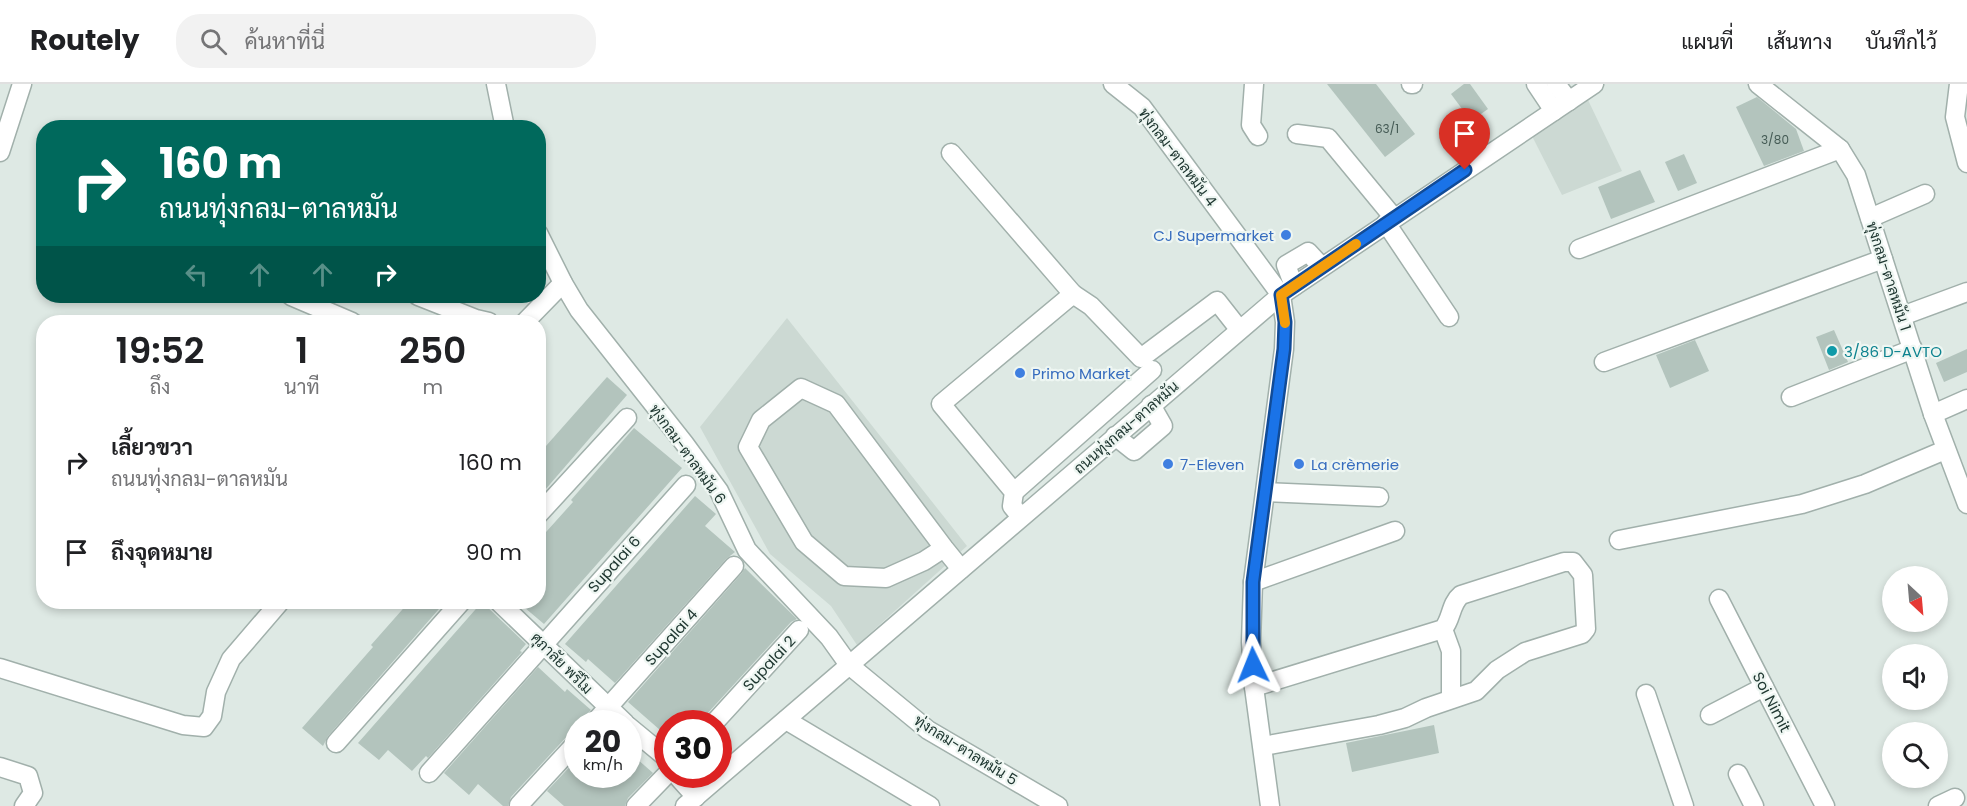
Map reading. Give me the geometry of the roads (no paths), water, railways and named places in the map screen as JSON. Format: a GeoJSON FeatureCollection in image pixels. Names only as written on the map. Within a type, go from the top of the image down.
{"type":"FeatureCollection","features":[{"type":"Feature","properties":{"kind":"street"},"geometry":{"type":"LineString","coordinates":[[0,152],[22,84]]}},
{"type":"Feature","properties":{"kind":"street"},"geometry":{"type":"LineString","coordinates":[[496,84],[503,120]]}},
{"type":"Feature","properties":{"kind":"street","name":"ทุ่งกลม-ตาลหมัน 4"},"geometry":{"type":"LineString","coordinates":[[1113,84],[1142,107],[1287,290]]}},
{"type":"Feature","properties":{"kind":"street"},"geometry":{"type":"LineString","coordinates":[[1254,84],[1251,125],[1258,136]]}},
{"type":"Feature","properties":{"kind":"street"},"geometry":{"type":"LineString","coordinates":[[1536,84],[1561,106]]}},
{"type":"Feature","properties":{"kind":"street"},"geometry":{"type":"LineString","coordinates":[[1556,84],[1561,106]]}},
{"type":"Feature","properties":{"kind":"street","name":"ถนนทุ่งกลม-ตาลหมัน"},"geometry":{"type":"LineString","coordinates":[[696,791],[786,720],[1170,388],[1287,290],[1594,84]]}},
{"type":"Feature","properties":{"kind":"street","name":"ทุ่งกลม-ตาลหมัน 1"},"geometry":{"type":"LineString","coordinates":[[1758,84],[1840,149],[1856,175],[1945,450],[1967,504]]}},
{"type":"Feature","properties":{"kind":"street"},"geometry":{"type":"LineString","coordinates":[[1959,84],[1967,163]]}},
{"type":"Feature","properties":{"kind":"street"},"geometry":{"type":"LineString","coordinates":[[1297,134],[1328,138],[1390,221],[1449,317]]}},
{"type":"Feature","properties":{"kind":"street"},"geometry":{"type":"LineString","coordinates":[[1579,249],[1840,149]]}},
{"type":"Feature","properties":{"kind":"street"},"geometry":{"type":"LineString","coordinates":[[951,153],[1073,294],[1091,306],[1170,388]]}},
{"type":"Feature","properties":{"kind":"street"},"geometry":{"type":"LineString","coordinates":[[1870,218],[1925,194]]}},
{"type":"Feature","properties":{"kind":"street","name":"ทุ่งกลม-ตาลหมัน 6"},"geometry":{"type":"LineString","coordinates":[[546,250],[579,310],[719,491],[747,550],[807,611],[830,637],[849,665]]}},
{"type":"Feature","properties":{"kind":"street"},"geometry":{"type":"LineString","coordinates":[[1604,362],[1883,259]]}},
{"type":"Feature","properties":{"kind":"street"},"geometry":{"type":"LineString","coordinates":[[546,300],[563,283]]}},
{"type":"Feature","properties":{"kind":"street"},"geometry":{"type":"LineString","coordinates":[[1270,806],[1254,687],[1251,642],[1253,582],[1284,349],[1287,290]]}},
{"type":"Feature","properties":{"kind":"street"},"geometry":{"type":"LineString","coordinates":[[1902,316],[1967,292]]}},
{"type":"Feature","properties":{"kind":"street"},"geometry":{"type":"LineString","coordinates":[[1014,492],[941,404],[1073,294]]}},
{"type":"Feature","properties":{"kind":"street"},"geometry":{"type":"LineString","coordinates":[[1021,517],[1012,506],[1014,492],[1074,439],[1146,364],[1217,301],[1239,329]]}},
{"type":"Feature","properties":{"kind":"street"},"geometry":{"type":"LineString","coordinates":[[307,303],[336,315]]}},
{"type":"Feature","properties":{"kind":"street"},"geometry":{"type":"LineString","coordinates":[[435,303],[464,315]]}},
{"type":"Feature","properties":{"kind":"street"},"geometry":{"type":"LineString","coordinates":[[532,315],[544,303]]}},
{"type":"Feature","properties":{"kind":"street"},"geometry":{"type":"LineString","coordinates":[[1791,397],[1913,349]]}},
{"type":"Feature","properties":{"kind":"street"},"geometry":{"type":"LineString","coordinates":[[944,548],[924,561],[886,578],[844,576],[804,542],[748,447],[761,420],[801,388],[836,404],[961,569]]}},
{"type":"Feature","properties":{"kind":"street"},"geometry":{"type":"LineString","coordinates":[[1933,414],[1967,399]]}},
{"type":"Feature","properties":{"kind":"street"},"geometry":{"type":"LineString","coordinates":[[546,506],[627,418]]}},
{"type":"Feature","properties":{"kind":"street"},"geometry":{"type":"LineString","coordinates":[[1074,439],[1092,456]]}},
{"type":"Feature","properties":{"kind":"street"},"geometry":{"type":"LineString","coordinates":[[1619,540],[1802,504],[1865,484],[1945,450]]}},
{"type":"Feature","properties":{"kind":"street","name":"Supalai 6"},"geometry":{"type":"LineString","coordinates":[[429,773],[686,485]]}},
{"type":"Feature","properties":{"kind":"street"},"geometry":{"type":"LineString","coordinates":[[1266,492],[1379,497]]}},
{"type":"Feature","properties":{"kind":"street"},"geometry":{"type":"LineString","coordinates":[[1253,582],[1395,531]]}},
{"type":"Feature","properties":{"kind":"street"},"geometry":{"type":"LineString","coordinates":[[1254,687],[1443,630],[1448,623],[1455,600],[1461,595],[1564,562],[1573,562],[1583,575],[1586,629],[1582,634],[1525,652],[1497,670],[1476,691],[1451,698],[1405,718],[1379,725],[1263,746]]}},
{"type":"Feature","properties":{"kind":"street","name":"Supalai 4"},"geometry":{"type":"LineString","coordinates":[[607,708],[734,566]]}},
{"type":"Feature","properties":{"kind":"street","name":"Soi Nimit"},"geometry":{"type":"LineString","coordinates":[[1719,598],[1825,806]]}},
{"type":"Feature","properties":{"kind":"street"},"geometry":{"type":"LineString","coordinates":[[0,668],[183,725],[204,727],[212,716],[216,692],[231,658],[274,609]]}},
{"type":"Feature","properties":{"kind":"street"},"geometry":{"type":"LineString","coordinates":[[336,743],[454,609]]}},
{"type":"Feature","properties":{"kind":"street","name":"ศุภาลัย พรีโม"},"geometry":{"type":"LineString","coordinates":[[507,609],[609,710]]}},
{"type":"Feature","properties":{"kind":"street","name":"Supalai 2"},"geometry":{"type":"LineString","coordinates":[[726,710],[799,630]]}},
{"type":"Feature","properties":{"kind":"street"},"geometry":{"type":"LineString","coordinates":[[1443,630],[1451,651],[1451,698]]}},
{"type":"Feature","properties":{"kind":"street","name":"ทุ่งกลม-ตาลหมัน 5"},"geometry":{"type":"LineString","coordinates":[[849,665],[928,730],[1058,806]]}},
{"type":"Feature","properties":{"kind":"street"},"geometry":{"type":"LineString","coordinates":[[1710,715],[1764,687]]}},
{"type":"Feature","properties":{"kind":"street"},"geometry":{"type":"LineString","coordinates":[[1646,694],[1684,806]]}},
{"type":"Feature","properties":{"kind":"street"},"geometry":{"type":"LineString","coordinates":[[786,720],[930,806]]}},
{"type":"Feature","properties":{"kind":"street"},"geometry":{"type":"LineString","coordinates":[[642,738],[654,747]]}},
{"type":"Feature","properties":{"kind":"street"},"geometry":{"type":"LineString","coordinates":[[519,806],[564,756]]}},
{"type":"Feature","properties":{"kind":"street"},"geometry":{"type":"LineString","coordinates":[[0,767],[28,776],[33,793],[24,806]]}},
{"type":"Feature","properties":{"kind":"street"},"geometry":{"type":"LineString","coordinates":[[1738,774],[1754,806]]}},
{"type":"Feature","properties":{"kind":"street"},"geometry":{"type":"LineString","coordinates":[[636,806],[654,787]]}},
{"type":"Feature","properties":{"kind":"street"},"geometry":{"type":"LineString","coordinates":[[1938,806],[1955,798]]}},
{"type":"Feature","properties":{"kind":"place","name":"CJ Supermarket"},"geometry":{"type":"Point","coordinates":[1286,235]}},
{"type":"Feature","properties":{"kind":"place","name":"3/86 D-AVTO"},"geometry":{"type":"Point","coordinates":[1832,351]}},
{"type":"Feature","properties":{"kind":"place","name":"Primo Market"},"geometry":{"type":"Point","coordinates":[1020,373]}},
{"type":"Feature","properties":{"kind":"place","name":"7-Eleven"},"geometry":{"type":"Point","coordinates":[1168,464]}},
{"type":"Feature","properties":{"kind":"place","name":"La crèmerie"},"geometry":{"type":"Point","coordinates":[1299,464]}}]}
